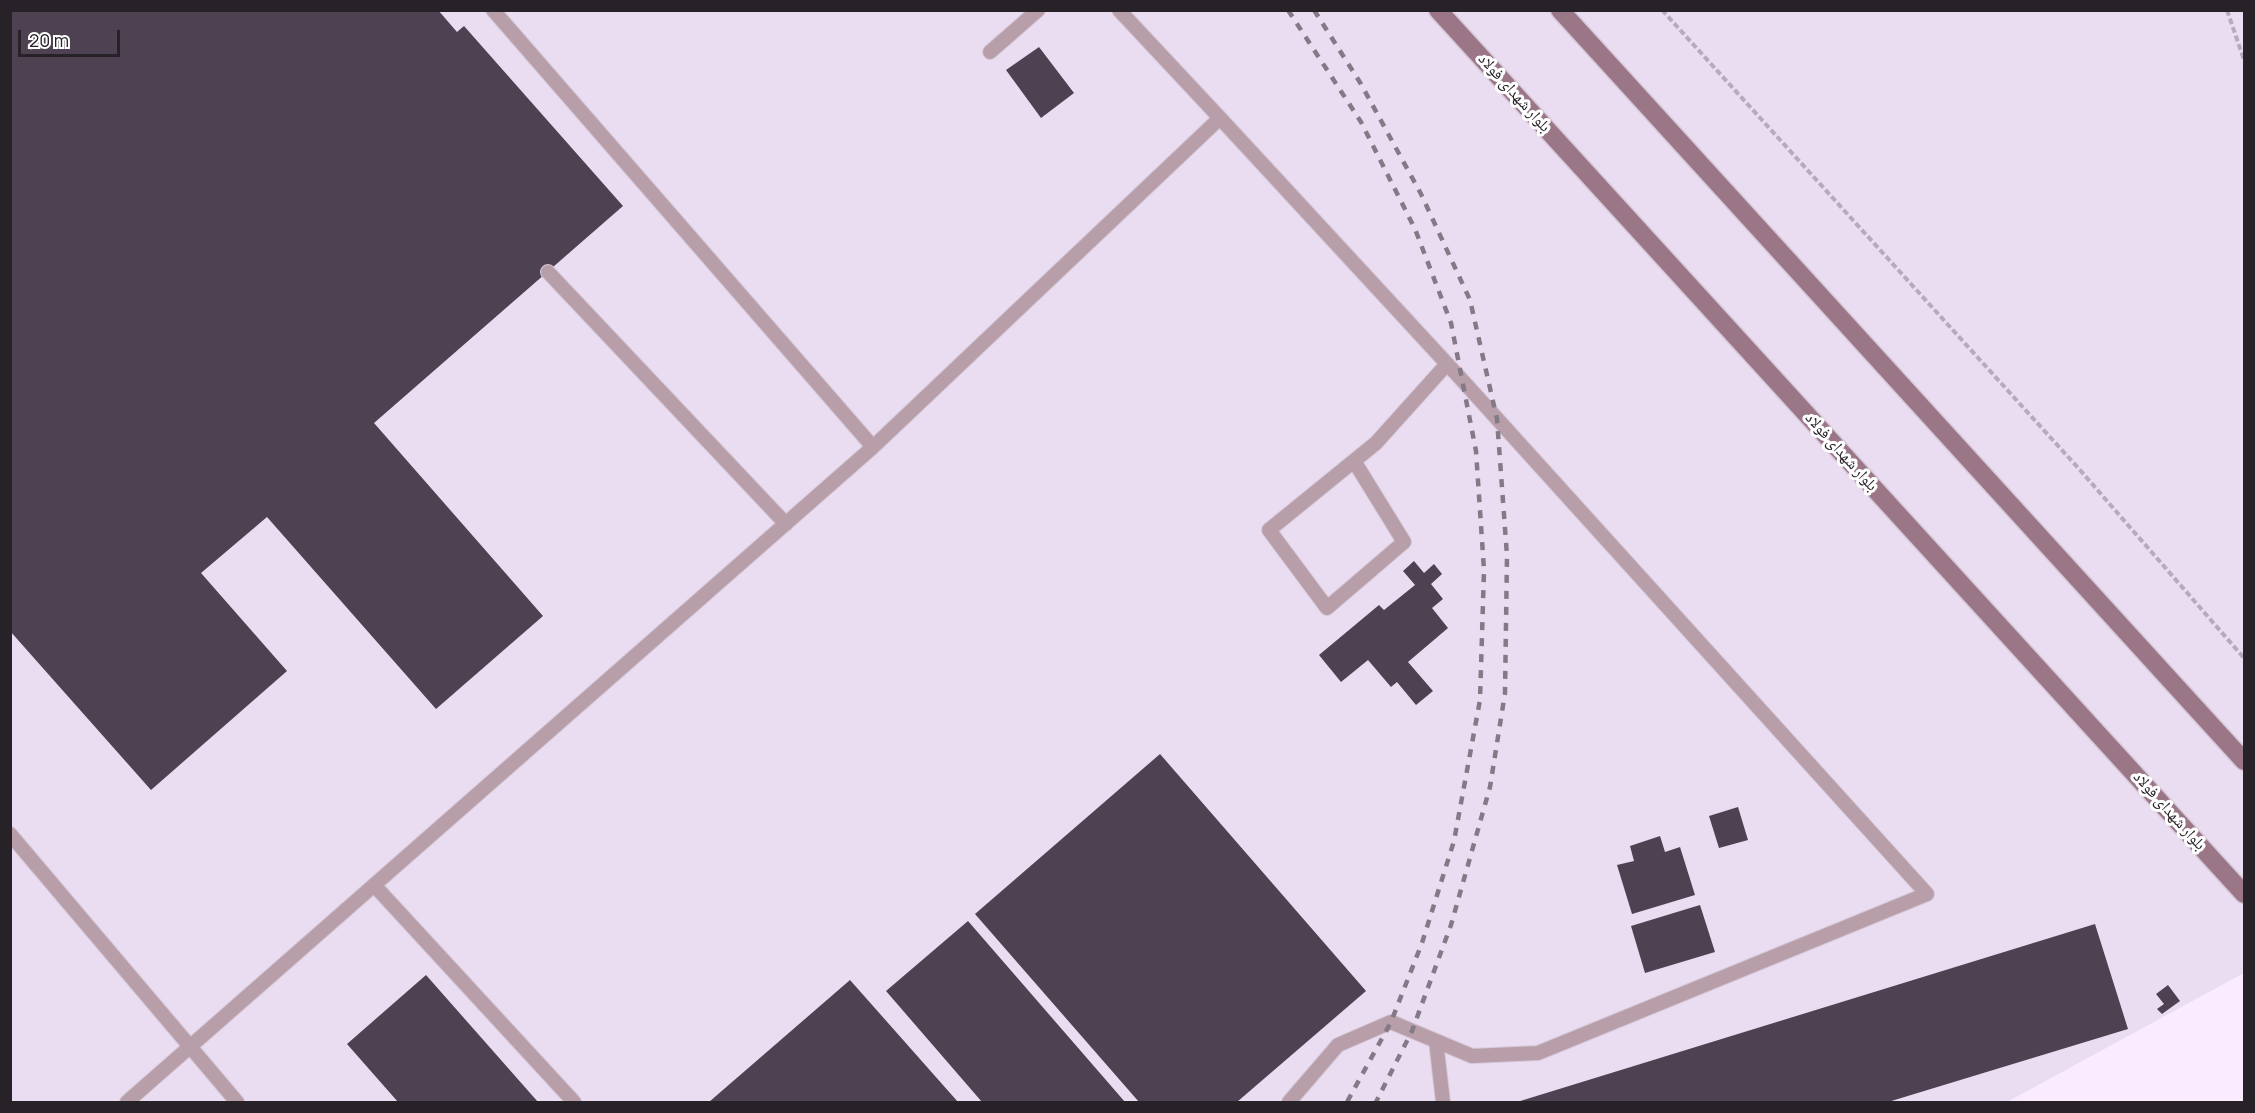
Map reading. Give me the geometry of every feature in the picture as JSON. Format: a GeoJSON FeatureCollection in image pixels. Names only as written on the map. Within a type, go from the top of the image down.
{"type":"FeatureCollection","features":[{"type":"Feature","properties":{"kind":"street","name":"بلوار شهدای فولاد"},"geometry":{"type":"LineString","coordinates":[[1438,10],[2244,894]]}},
{"type":"Feature","properties":{"kind":"street"},"geometry":{"type":"LineString","coordinates":[[1560,10],[2244,761]]}},
{"type":"Feature","properties":{"kind":"lane"},"geometry":{"type":"LineString","coordinates":[[493,10],[873,447]]}},
{"type":"Feature","properties":{"kind":"lane"},"geometry":{"type":"LineString","coordinates":[[990,52],[1038,10]]}},
{"type":"Feature","properties":{"kind":"lane"},"geometry":{"type":"LineString","coordinates":[[1119,10],[1447,364],[1927,894],[1538,1053],[1472,1056],[1391,1022],[1338,1045],[1289,1102]]}},
{"type":"Feature","properties":{"kind":"lane"},"geometry":{"type":"LineString","coordinates":[[127,1102],[873,447],[1221,118]]}},
{"type":"Feature","properties":{"kind":"lane"},"geometry":{"type":"LineString","coordinates":[[548,272],[786,524]]}},
{"type":"Feature","properties":{"kind":"lane"},"geometry":{"type":"LineString","coordinates":[[1354,461],[1404,542],[1327,608],[1269,530],[1376,443],[1447,364]]}},
{"type":"Feature","properties":{"kind":"lane"},"geometry":{"type":"LineString","coordinates":[[10,834],[237,1102]]}},
{"type":"Feature","properties":{"kind":"lane"},"geometry":{"type":"LineString","coordinates":[[375,885],[574,1102]]}},
{"type":"Feature","properties":{"kind":"lane"},"geometry":{"type":"LineString","coordinates":[[1436,1041],[1443,1102]]}},
{"type":"Feature","properties":{"kind":"path"},"geometry":{"type":"LineString","coordinates":[[1662,10],[2080,470],[2244,658]]}},
{"type":"Feature","properties":{"kind":"path"},"geometry":{"type":"LineString","coordinates":[[2227,10],[2244,60]]}},
{"type":"Feature","properties":{"kind":"shaded area"},"geometry":{"type":"Polygon","coordinates":[[[10,11],[2244,11],[2244,973],[2007,1102],[11,1102],[10,11]]]}},
{"type":"Feature","properties":{"kind":"building"},"geometry":{"type":"Polygon","coordinates":[[[10,10],[438,10],[457,32],[464,26],[623,206],[374,423],[543,616],[436,709],[267,517],[201,573],[287,671],[151,790],[10,631],[10,10]]]}},
{"type":"Feature","properties":{"kind":"building"},"geometry":{"type":"Polygon","coordinates":[[[1039,47],[1074,93],[1041,118],[1006,70],[1039,47]]]}},
{"type":"Feature","properties":{"kind":"building"},"geometry":{"type":"Polygon","coordinates":[[[1414,561],[1424,573],[1434,564],[1442,574],[1431,584],[1443,599],[1432,608],[1448,628],[1408,662],[1433,691],[1416,705],[1397,682],[1391,687],[1368,660],[1341,682],[1319,655],[1379,605],[1384,610],[1415,585],[1403,571],[1414,561]]]}},
{"type":"Feature","properties":{"kind":"building"},"geometry":{"type":"Polygon","coordinates":[[[1160,754],[1366,991],[1237,1102],[1139,1102],[975,914],[1160,754]]]}},
{"type":"Feature","properties":{"kind":"building"},"geometry":{"type":"Polygon","coordinates":[[[1738,807],[1748,840],[1719,848],[1709,816],[1738,807]]]}},
{"type":"Feature","properties":{"kind":"building"},"geometry":{"type":"Polygon","coordinates":[[[1660,836],[1665,852],[1680,847],[1695,895],[1632,914],[1617,865],[1634,861],[1630,846],[1660,836]]]}},
{"type":"Feature","properties":{"kind":"building"},"geometry":{"type":"Polygon","coordinates":[[[1700,905],[1715,952],[1645,973],[1631,926],[1700,905]]]}},
{"type":"Feature","properties":{"kind":"building"},"geometry":{"type":"Polygon","coordinates":[[[968,921],[1125,1102],[982,1102],[886,991],[968,921]]]}},
{"type":"Feature","properties":{"kind":"building"},"geometry":{"type":"Polygon","coordinates":[[[2095,924],[2128,1029],[1888,1102],[1517,1102],[2095,924]]]}},
{"type":"Feature","properties":{"kind":"building"},"geometry":{"type":"Polygon","coordinates":[[[426,975],[538,1102],[398,1102],[347,1044],[426,975]]]}},
{"type":"Feature","properties":{"kind":"building"},"geometry":{"type":"Polygon","coordinates":[[[850,980],[958,1102],[709,1102],[850,980]]]}},
{"type":"Feature","properties":{"kind":"building"},"geometry":{"type":"Polygon","coordinates":[[[2168,985],[2180,1001],[2162,1014],[2157,1009],[2164,1004],[2156,994],[2168,985]]]}},
{"type":"Feature","properties":{"kind":"railway"},"geometry":{"type":"LineString","coordinates":[[1288,10],[1361,122],[1415,229],[1451,323],[1476,451],[1484,570],[1480,700],[1454,841],[1422,943],[1391,1022],[1347,1102]]}},
{"type":"Feature","properties":{"kind":"railway"},"geometry":{"type":"LineString","coordinates":[[1314,10],[1361,84],[1421,194],[1470,300],[1497,419],[1507,556],[1505,693],[1490,787],[1451,925],[1412,1031],[1376,1102]]}}]}
